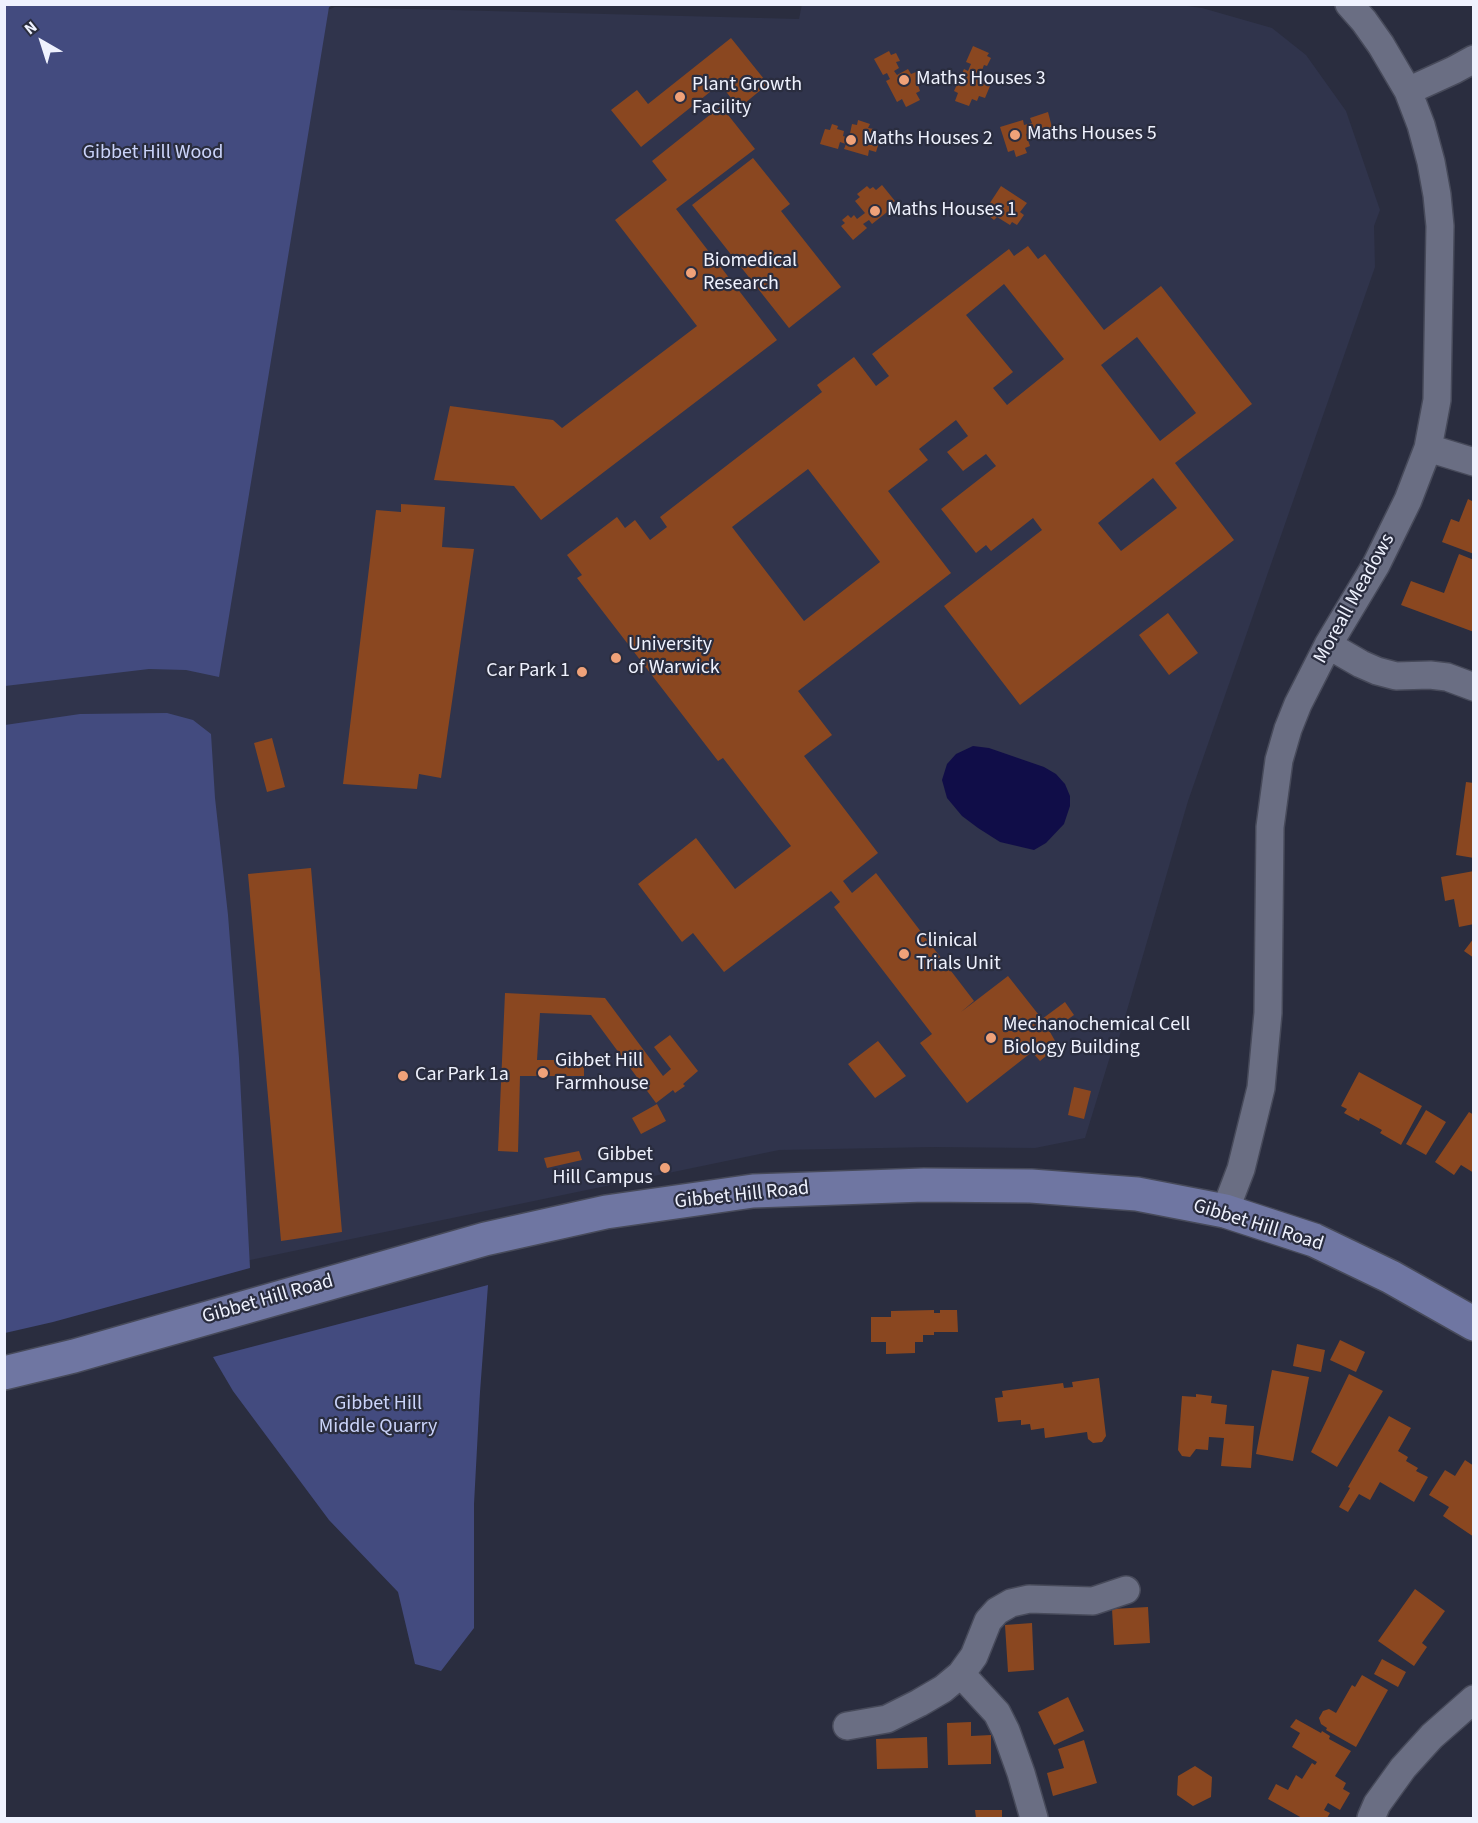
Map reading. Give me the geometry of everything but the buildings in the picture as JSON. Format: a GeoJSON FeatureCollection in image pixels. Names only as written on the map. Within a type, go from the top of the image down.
{"type":"FeatureCollection","features":[{"type":"Feature","properties":{"kind":"street","name":"Moreall Meadows"},"geometry":{"type":"LineString","coordinates":[[1225,1211],[1241,1169],[1261,1088],[1268,1012],[1270,827],[1279,760],[1298,704],[1328,645],[1376,565],[1408,500],[1428,448],[1437,400],[1440,226],[1431,162],[1421,125],[1408,91],[1381,45],[1349,4]]}},
{"type":"Feature","properties":{"kind":"street"},"geometry":{"type":"LineString","coordinates":[[1408,91],[1473,59]]}},
{"type":"Feature","properties":{"kind":"street"},"geometry":{"type":"LineString","coordinates":[[1428,448],[1473,462]]}},
{"type":"Feature","properties":{"kind":"street"},"geometry":{"type":"LineString","coordinates":[[1328,645],[1377,671],[1396,676],[1447,677],[1473,687]]}},
{"type":"Feature","properties":{"kind":"street","name":"Gibbet Hill Road"},"geometry":{"type":"LineString","coordinates":[[4,1373],[74,1356],[485,1239],[606,1212],[753,1191],[924,1185],[1030,1186],[1137,1194],[1225,1211],[1314,1240],[1391,1277],[1473,1324]]}},
{"type":"Feature","properties":{"kind":"street"},"geometry":{"type":"LineString","coordinates":[[847,1726],[887,1719],[943,1689],[961,1674],[974,1656],[988,1621],[997,1611],[1011,1603],[1029,1599],[1093,1601],[1126,1590]]}},
{"type":"Feature","properties":{"kind":"street"},"geometry":{"type":"LineString","coordinates":[[961,1674],[997,1713],[1021,1773],[1034,1818]]}},
{"type":"Feature","properties":{"kind":"street"},"geometry":{"type":"LineString","coordinates":[[1371,1818],[1377,1804],[1402,1768],[1473,1698]]}},
{"type":"Feature","properties":{"kind":"shaded area","name":"University of Warwick"},"geometry":{"type":"Polygon","coordinates":[[[802,4],[1180,5],[1202,8],[1272,28],[1306,55],[1346,111],[1380,210],[1374,226],[1375,267],[1188,801],[1116,1048],[1112,1050],[1085,1138],[1035,1148],[779,1150],[5,1311],[5,139],[335,7],[799,19],[802,4]]]}},
{"type":"Feature","properties":{"kind":"shaded area"},"geometry":{"type":"Polygon","coordinates":[[[973,746],[989,748],[1044,767],[1056,774],[1065,784],[1070,796],[1070,806],[1064,824],[1046,843],[1034,850],[1000,842],[962,816],[947,798],[942,780],[947,764],[956,754],[973,746]]]}},
{"type":"Feature","properties":{"kind":"green space","name":"Gibbet Hill Wood"},"geometry":{"type":"Polygon","coordinates":[[[4,5],[333,5],[329,7],[219,677],[186,670],[149,669],[5,686],[4,5]]]}},
{"type":"Feature","properties":{"kind":"green space"},"geometry":{"type":"Polygon","coordinates":[[[167,713],[193,720],[211,734],[239,1058],[250,1268],[5,1333],[5,725],[80,714],[167,713]]]}},
{"type":"Feature","properties":{"kind":"green space","name":"Gibbet Hill Middle Quarry"},"geometry":{"type":"Polygon","coordinates":[[[488,1285],[474,1504],[474,1628],[441,1671],[415,1664],[398,1592],[329,1520],[233,1391],[213,1357],[488,1285]]]}},
{"type":"Feature","properties":{"kind":"place","name":"Maths Houses 3"},"geometry":{"type":"Point","coordinates":[904,80]}},
{"type":"Feature","properties":{"kind":"place","name":"Plant Growth Facility"},"geometry":{"type":"Point","coordinates":[680,97]}},
{"type":"Feature","properties":{"kind":"place","name":"Maths Houses 5"},"geometry":{"type":"Point","coordinates":[1015,135]}},
{"type":"Feature","properties":{"kind":"place","name":"Maths Houses 2"},"geometry":{"type":"Point","coordinates":[851,140]}},
{"type":"Feature","properties":{"kind":"place","name":"Maths Houses 1"},"geometry":{"type":"Point","coordinates":[875,211]}},
{"type":"Feature","properties":{"kind":"place","name":"Biomedical Research"},"geometry":{"type":"Point","coordinates":[691,273]}},
{"type":"Feature","properties":{"kind":"place","name":"University of Warwick"},"geometry":{"type":"Point","coordinates":[616,658]}},
{"type":"Feature","properties":{"kind":"place","name":"Car Park 1"},"geometry":{"type":"Point","coordinates":[582,672]}},
{"type":"Feature","properties":{"kind":"place","name":"Clinical Trials Unit"},"geometry":{"type":"Point","coordinates":[904,954]}},
{"type":"Feature","properties":{"kind":"place","name":"Mechanochemical Cell Biology Building"},"geometry":{"type":"Point","coordinates":[991,1038]}},
{"type":"Feature","properties":{"kind":"place","name":"Gibbet Hill Farmhouse"},"geometry":{"type":"Point","coordinates":[543,1073]}},
{"type":"Feature","properties":{"kind":"place","name":"Car Park 1a"},"geometry":{"type":"Point","coordinates":[403,1076]}},
{"type":"Feature","properties":{"kind":"place","name":"Gibbet Hill Campus"},"geometry":{"type":"Point","coordinates":[665,1168]}}]}
